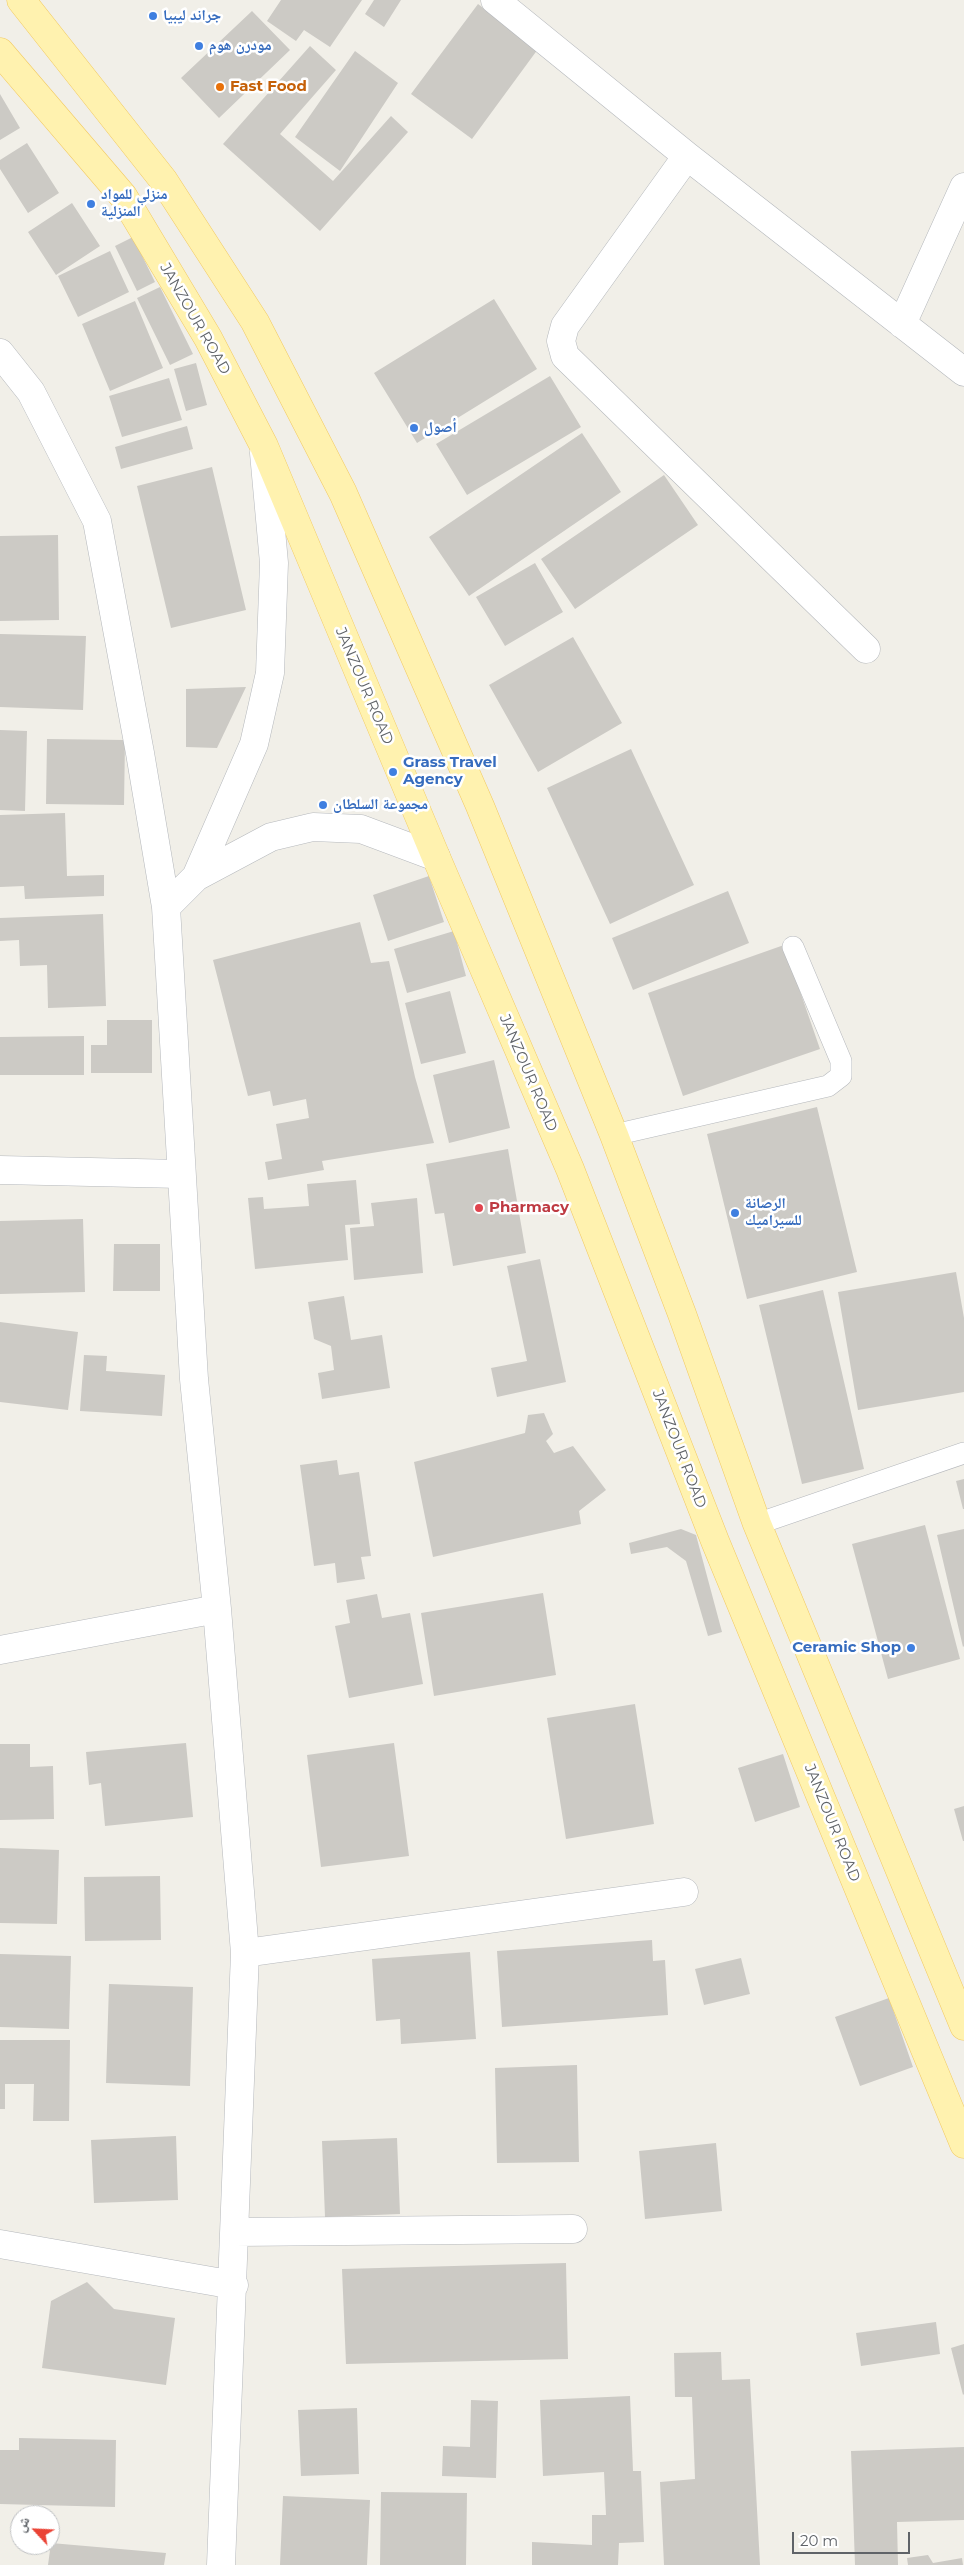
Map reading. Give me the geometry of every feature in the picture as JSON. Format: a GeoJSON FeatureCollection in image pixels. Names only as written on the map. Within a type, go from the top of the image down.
{"type":"FeatureCollection","features":[{"type":"Feature","properties":{"kind":"main road"},"geometry":{"type":"LineString","coordinates":[[21,0],[164,181],[254,322],[343,493],[480,806],[614,1135],[682,1314],[758,1524],[964,2026]]}},
{"type":"Feature","properties":{"kind":"main road","name":"JANZOUR ROAD"},"geometry":{"type":"LineString","coordinates":[[0,52],[123,196],[208,338],[264,446],[436,857],[570,1169],[715,1540],[964,2144]]}},
{"type":"Feature","properties":{"kind":"street"},"geometry":{"type":"LineString","coordinates":[[495,0],[687,156],[964,372]]}},
{"type":"Feature","properties":{"kind":"street"},"geometry":{"type":"LineString","coordinates":[[687,156],[565,326],[561,341],[565,356],[866,649]]}},
{"type":"Feature","properties":{"kind":"street"},"geometry":{"type":"LineString","coordinates":[[902,324],[964,186]]}},
{"type":"Feature","properties":{"kind":"street"},"geometry":{"type":"LineString","coordinates":[[0,353],[31,392],[97,522],[140,753],[166,907],[194,1379],[217,1609],[245,1952],[234,2285],[221,2565]]}},
{"type":"Feature","properties":{"kind":"street"},"geometry":{"type":"LineString","coordinates":[[196,877],[254,744],[270,673],[274,563],[264,446]]}},
{"type":"Feature","properties":{"kind":"street"},"geometry":{"type":"LineString","coordinates":[[166,907],[196,877],[271,838],[312,827],[361,829],[436,857]]}},
{"type":"Feature","properties":{"kind":"street"},"geometry":{"type":"LineString","coordinates":[[0,1170],[181,1174]]}},
{"type":"Feature","properties":{"kind":"street"},"geometry":{"type":"LineString","coordinates":[[0,1650],[217,1609]]}},
{"type":"Feature","properties":{"kind":"street"},"geometry":{"type":"LineString","coordinates":[[245,1952],[684,1892]]}},
{"type":"Feature","properties":{"kind":"street"},"geometry":{"type":"LineString","coordinates":[[235,2232],[573,2229]]}},
{"type":"Feature","properties":{"kind":"street"},"geometry":{"type":"LineString","coordinates":[[0,2244],[234,2285]]}},
{"type":"Feature","properties":{"kind":"lane"},"geometry":{"type":"LineString","coordinates":[[614,1135],[828,1086],[841,1076],[841,1061],[793,947]]}},
{"type":"Feature","properties":{"kind":"lane"},"geometry":{"type":"LineString","coordinates":[[758,1524],[964,1453]]}},
{"type":"Feature","properties":{"kind":"building"},"geometry":{"type":"Polygon","coordinates":[[[281,0],[362,0],[330,47],[304,30],[296,41],[267,21],[281,0]]]}},
{"type":"Feature","properties":{"kind":"building"},"geometry":{"type":"Polygon","coordinates":[[[374,0],[401,0],[384,27],[365,14],[374,0]]]}},
{"type":"Feature","properties":{"kind":"building"},"geometry":{"type":"Polygon","coordinates":[[[478,4],[538,49],[472,139],[411,94],[478,4]]]}},
{"type":"Feature","properties":{"kind":"building"},"geometry":{"type":"Polygon","coordinates":[[[252,11],[290,50],[219,118],[181,78],[252,11]]]}},
{"type":"Feature","properties":{"kind":"building"},"geometry":{"type":"Polygon","coordinates":[[[310,46],[336,70],[280,134],[333,181],[391,116],[408,132],[320,231],[223,144],[310,46]]]}},
{"type":"Feature","properties":{"kind":"building"},"geometry":{"type":"Polygon","coordinates":[[[355,51],[398,83],[340,171],[295,137],[355,51]]]}},
{"type":"Feature","properties":{"kind":"building"},"geometry":{"type":"Polygon","coordinates":[[[0,94],[20,128],[0,140],[0,94]]]}},
{"type":"Feature","properties":{"kind":"building"},"geometry":{"type":"Polygon","coordinates":[[[27,143],[59,193],[28,213],[0,169],[0,160],[27,143]]]}},
{"type":"Feature","properties":{"kind":"building"},"geometry":{"type":"Polygon","coordinates":[[[72,203],[100,246],[56,275],[28,232],[72,203]]]}},
{"type":"Feature","properties":{"kind":"building"},"geometry":{"type":"Polygon","coordinates":[[[133,237],[155,282],[137,291],[115,246],[133,237]]]}},
{"type":"Feature","properties":{"kind":"building"},"geometry":{"type":"Polygon","coordinates":[[[110,251],[129,292],[78,317],[58,276],[110,251]]]}},
{"type":"Feature","properties":{"kind":"building"},"geometry":{"type":"Polygon","coordinates":[[[160,287],[193,354],[170,365],[137,298],[160,287]]]}},
{"type":"Feature","properties":{"kind":"building"},"geometry":{"type":"Polygon","coordinates":[[[494,299],[537,369],[417,443],[374,373],[494,299]]]}},
{"type":"Feature","properties":{"kind":"building"},"geometry":{"type":"Polygon","coordinates":[[[135,301],[163,368],[110,391],[82,324],[135,301]]]}},
{"type":"Feature","properties":{"kind":"building"},"geometry":{"type":"Polygon","coordinates":[[[196,363],[207,405],[186,411],[174,369],[196,363]]]}},
{"type":"Feature","properties":{"kind":"building"},"geometry":{"type":"Polygon","coordinates":[[[550,376],[581,427],[467,495],[436,444],[550,376]]]}},
{"type":"Feature","properties":{"kind":"building"},"geometry":{"type":"Polygon","coordinates":[[[169,378],[182,420],[122,437],[109,396],[169,378]]]}},
{"type":"Feature","properties":{"kind":"building"},"geometry":{"type":"Polygon","coordinates":[[[187,426],[193,449],[121,469],[115,447],[187,426]]]}},
{"type":"Feature","properties":{"kind":"building"},"geometry":{"type":"Polygon","coordinates":[[[582,433],[621,492],[469,596],[429,537],[582,433]]]}},
{"type":"Feature","properties":{"kind":"building"},"geometry":{"type":"Polygon","coordinates":[[[212,467],[246,610],[171,628],[137,486],[212,467]]]}},
{"type":"Feature","properties":{"kind":"building"},"geometry":{"type":"Polygon","coordinates":[[[664,475],[698,525],[575,609],[541,559],[664,475]]]}},
{"type":"Feature","properties":{"kind":"building"},"geometry":{"type":"Polygon","coordinates":[[[58,535],[59,620],[0,621],[0,536],[58,535]]]}},
{"type":"Feature","properties":{"kind":"building"},"geometry":{"type":"Polygon","coordinates":[[[535,563],[563,612],[505,646],[476,597],[535,563]]]}},
{"type":"Feature","properties":{"kind":"building"},"geometry":{"type":"Polygon","coordinates":[[[0,634],[86,636],[83,710],[0,707],[0,634]]]}},
{"type":"Feature","properties":{"kind":"building"},"geometry":{"type":"Polygon","coordinates":[[[573,637],[622,723],[538,772],[489,685],[573,637]]]}},
{"type":"Feature","properties":{"kind":"building"},"geometry":{"type":"Polygon","coordinates":[[[246,687],[217,748],[186,747],[186,689],[246,687]]]}},
{"type":"Feature","properties":{"kind":"building"},"geometry":{"type":"Polygon","coordinates":[[[0,730],[27,731],[25,811],[0,810],[0,730]]]}},
{"type":"Feature","properties":{"kind":"building"},"geometry":{"type":"Polygon","coordinates":[[[47,739],[125,740],[124,805],[46,804],[47,739]]]}},
{"type":"Feature","properties":{"kind":"building"},"geometry":{"type":"Polygon","coordinates":[[[631,749],[694,885],[610,924],[547,788],[631,749]]]}},
{"type":"Feature","properties":{"kind":"building"},"geometry":{"type":"Polygon","coordinates":[[[65,813],[67,876],[104,875],[104,896],[25,899],[24,886],[0,887],[0,815],[65,813]]]}},
{"type":"Feature","properties":{"kind":"building"},"geometry":{"type":"Polygon","coordinates":[[[429,876],[444,922],[388,941],[373,895],[429,876]]]}},
{"type":"Feature","properties":{"kind":"building"},"geometry":{"type":"Polygon","coordinates":[[[728,891],[749,943],[633,990],[612,938],[728,891]]]}},
{"type":"Feature","properties":{"kind":"building"},"geometry":{"type":"Polygon","coordinates":[[[103,914],[106,1006],[48,1008],[47,965],[20,966],[19,940],[0,941],[0,918],[103,914]]]}},
{"type":"Feature","properties":{"kind":"building"},"geometry":{"type":"Polygon","coordinates":[[[360,922],[371,963],[389,961],[415,1077],[434,1143],[322,1161],[324,1170],[268,1180],[265,1162],[282,1159],[276,1124],[309,1118],[306,1099],[273,1106],[270,1091],[248,1096],[213,960],[360,922]]]}},
{"type":"Feature","properties":{"kind":"building"},"geometry":{"type":"Polygon","coordinates":[[[454,931],[466,976],[407,993],[394,949],[454,931]]]}},
{"type":"Feature","properties":{"kind":"building"},"geometry":{"type":"Polygon","coordinates":[[[784,945],[820,1049],[683,1096],[648,993],[784,945]]]}},
{"type":"Feature","properties":{"kind":"building"},"geometry":{"type":"Polygon","coordinates":[[[450,991],[466,1053],[421,1064],[405,1003],[450,991]]]}},
{"type":"Feature","properties":{"kind":"building"},"geometry":{"type":"Polygon","coordinates":[[[107,1020],[152,1020],[152,1073],[91,1073],[91,1045],[107,1045],[107,1020]]]}},
{"type":"Feature","properties":{"kind":"building"},"geometry":{"type":"Polygon","coordinates":[[[84,1036],[84,1075],[0,1075],[0,1037],[84,1036]]]}},
{"type":"Feature","properties":{"kind":"building"},"geometry":{"type":"Polygon","coordinates":[[[494,1060],[510,1128],[449,1143],[433,1075],[494,1060]]]}},
{"type":"Feature","properties":{"kind":"building"},"geometry":{"type":"Polygon","coordinates":[[[817,1107],[857,1272],[747,1299],[707,1134],[817,1107]]]}},
{"type":"Feature","properties":{"kind":"building"},"geometry":{"type":"Polygon","coordinates":[[[508,1149],[526,1253],[453,1266],[444,1213],[435,1214],[426,1164],[508,1149]]]}},
{"type":"Feature","properties":{"kind":"building"},"geometry":{"type":"Polygon","coordinates":[[[356,1180],[360,1224],[345,1225],[348,1260],[255,1269],[248,1198],[263,1197],[264,1209],[309,1206],[307,1184],[356,1180]]]}},
{"type":"Feature","properties":{"kind":"building"},"geometry":{"type":"Polygon","coordinates":[[[417,1198],[423,1273],[354,1280],[350,1228],[374,1226],[371,1203],[417,1198]]]}},
{"type":"Feature","properties":{"kind":"building"},"geometry":{"type":"Polygon","coordinates":[[[83,1219],[85,1292],[0,1294],[0,1221],[83,1219]]]}},
{"type":"Feature","properties":{"kind":"building"},"geometry":{"type":"Polygon","coordinates":[[[114,1244],[160,1244],[160,1291],[113,1291],[114,1244]]]}},
{"type":"Feature","properties":{"kind":"building"},"geometry":{"type":"Polygon","coordinates":[[[540,1259],[566,1382],[497,1397],[491,1368],[527,1361],[507,1266],[540,1259]]]}},
{"type":"Feature","properties":{"kind":"building"},"geometry":{"type":"Polygon","coordinates":[[[956,1272],[964,1318],[964,1392],[858,1410],[838,1292],[956,1272]]]}},
{"type":"Feature","properties":{"kind":"building"},"geometry":{"type":"Polygon","coordinates":[[[823,1290],[864,1469],[802,1484],[759,1305],[823,1290]]]}},
{"type":"Feature","properties":{"kind":"building"},"geometry":{"type":"Polygon","coordinates":[[[344,1296],[351,1340],[382,1335],[390,1388],[322,1399],[318,1373],[334,1370],[331,1346],[314,1339],[308,1302],[344,1296]]]}},
{"type":"Feature","properties":{"kind":"building"},"geometry":{"type":"Polygon","coordinates":[[[0,1322],[78,1332],[68,1410],[0,1402],[0,1322]]]}},
{"type":"Feature","properties":{"kind":"building"},"geometry":{"type":"Polygon","coordinates":[[[84,1355],[107,1356],[106,1371],[165,1375],[162,1416],[80,1411],[84,1355]]]}},
{"type":"Feature","properties":{"kind":"building"},"geometry":{"type":"Polygon","coordinates":[[[544,1413],[553,1434],[546,1441],[554,1453],[573,1446],[606,1490],[579,1511],[581,1524],[433,1557],[414,1462],[525,1433],[528,1415],[544,1413]]]}},
{"type":"Feature","properties":{"kind":"building"},"geometry":{"type":"Polygon","coordinates":[[[337,1460],[339,1475],[359,1472],[371,1556],[361,1557],[365,1579],[337,1583],[335,1563],[314,1566],[300,1465],[337,1460]]]}},
{"type":"Feature","properties":{"kind":"building"},"geometry":{"type":"Polygon","coordinates":[[[964,1479],[964,1509],[963,1509],[956,1481],[964,1479]]]}},
{"type":"Feature","properties":{"kind":"building"},"geometry":{"type":"Polygon","coordinates":[[[925,1525],[960,1659],[888,1679],[852,1544],[925,1525]]]}},
{"type":"Feature","properties":{"kind":"building"},"geometry":{"type":"Polygon","coordinates":[[[681,1529],[696,1535],[722,1632],[708,1636],[686,1561],[667,1547],[631,1554],[629,1543],[681,1529]]]}},
{"type":"Feature","properties":{"kind":"building"},"geometry":{"type":"Polygon","coordinates":[[[964,1529],[964,1646],[963,1647],[937,1535],[964,1529]]]}},
{"type":"Feature","properties":{"kind":"building"},"geometry":{"type":"Polygon","coordinates":[[[543,1593],[556,1675],[434,1696],[421,1613],[543,1593]]]}},
{"type":"Feature","properties":{"kind":"building"},"geometry":{"type":"Polygon","coordinates":[[[377,1594],[382,1618],[410,1613],[423,1684],[349,1698],[335,1626],[350,1623],[346,1600],[377,1594]]]}},
{"type":"Feature","properties":{"kind":"building"},"geometry":{"type":"Polygon","coordinates":[[[635,1704],[654,1824],[566,1839],[547,1718],[635,1704]]]}},
{"type":"Feature","properties":{"kind":"building"},"geometry":{"type":"Polygon","coordinates":[[[186,1743],[193,1817],[105,1826],[101,1783],[89,1785],[86,1752],[186,1743]]]}},
{"type":"Feature","properties":{"kind":"building"},"geometry":{"type":"Polygon","coordinates":[[[394,1743],[409,1856],[321,1867],[307,1755],[394,1743]]]}},
{"type":"Feature","properties":{"kind":"building"},"geometry":{"type":"Polygon","coordinates":[[[0,1744],[30,1744],[30,1767],[53,1766],[54,1819],[0,1820],[0,1744]]]}},
{"type":"Feature","properties":{"kind":"building"},"geometry":{"type":"Polygon","coordinates":[[[783,1754],[800,1807],[755,1822],[738,1768],[783,1754]]]}},
{"type":"Feature","properties":{"kind":"building"},"geometry":{"type":"Polygon","coordinates":[[[964,1806],[964,1841],[963,1841],[954,1809],[964,1806]]]}},
{"type":"Feature","properties":{"kind":"building"},"geometry":{"type":"Polygon","coordinates":[[[0,1848],[59,1850],[57,1924],[0,1923],[0,1848]]]}},
{"type":"Feature","properties":{"kind":"building"},"geometry":{"type":"Polygon","coordinates":[[[160,1876],[161,1940],[85,1941],[84,1877],[160,1876]]]}},
{"type":"Feature","properties":{"kind":"building"},"geometry":{"type":"Polygon","coordinates":[[[652,1940],[653,1961],[665,1960],[668,2015],[502,2027],[497,1951],[652,1940]]]}},
{"type":"Feature","properties":{"kind":"building"},"geometry":{"type":"Polygon","coordinates":[[[470,1952],[476,2039],[401,2044],[400,2019],[376,2021],[372,1959],[470,1952]]]}},
{"type":"Feature","properties":{"kind":"building"},"geometry":{"type":"Polygon","coordinates":[[[0,1954],[71,1956],[69,2029],[0,2027],[0,1954]]]}},
{"type":"Feature","properties":{"kind":"building"},"geometry":{"type":"Polygon","coordinates":[[[741,1958],[750,1994],[704,2005],[695,1969],[741,1958]]]}},
{"type":"Feature","properties":{"kind":"building"},"geometry":{"type":"Polygon","coordinates":[[[109,1984],[193,1987],[190,2086],[106,2083],[109,1984]]]}},
{"type":"Feature","properties":{"kind":"building"},"geometry":{"type":"Polygon","coordinates":[[[889,1998],[913,2067],[860,2086],[835,2017],[889,1998]]]}},
{"type":"Feature","properties":{"kind":"building"},"geometry":{"type":"Polygon","coordinates":[[[0,2040],[70,2040],[69,2121],[33,2121],[34,2084],[5,2084],[5,2109],[0,2109],[0,2040]]]}},
{"type":"Feature","properties":{"kind":"building"},"geometry":{"type":"Polygon","coordinates":[[[577,2065],[579,2162],[497,2163],[495,2068],[577,2065]]]}},
{"type":"Feature","properties":{"kind":"building"},"geometry":{"type":"Polygon","coordinates":[[[176,2136],[178,2200],[94,2203],[91,2140],[176,2136]]]}},
{"type":"Feature","properties":{"kind":"building"},"geometry":{"type":"Polygon","coordinates":[[[397,2138],[400,2214],[325,2217],[322,2141],[397,2138]]]}},
{"type":"Feature","properties":{"kind":"building"},"geometry":{"type":"Polygon","coordinates":[[[716,2143],[722,2211],[645,2219],[639,2151],[716,2143]]]}},
{"type":"Feature","properties":{"kind":"building"},"geometry":{"type":"Polygon","coordinates":[[[566,2263],[568,2359],[346,2364],[342,2269],[566,2263]]]}},
{"type":"Feature","properties":{"kind":"building"},"geometry":{"type":"Polygon","coordinates":[[[87,2282],[114,2309],[175,2318],[166,2385],[42,2368],[51,2301],[87,2282]]]}},
{"type":"Feature","properties":{"kind":"building"},"geometry":{"type":"Polygon","coordinates":[[[936,2322],[940,2354],[861,2366],[856,2333],[936,2322]]]}},
{"type":"Feature","properties":{"kind":"building"},"geometry":{"type":"Polygon","coordinates":[[[964,2344],[964,2394],[963,2395],[951,2348],[964,2344]]]}},
{"type":"Feature","properties":{"kind":"building"},"geometry":{"type":"Polygon","coordinates":[[[721,2352],[722,2380],[750,2379],[760,2565],[664,2565],[660,2482],[695,2479],[692,2397],[675,2397],[674,2353],[721,2352]]]}},
{"type":"Feature","properties":{"kind":"building"},"geometry":{"type":"Polygon","coordinates":[[[630,2396],[633,2471],[641,2471],[644,2542],[619,2543],[618,2565],[532,2565],[532,2542],[592,2545],[592,2515],[606,2515],[604,2472],[543,2476],[540,2400],[630,2396]]]}},
{"type":"Feature","properties":{"kind":"building"},"geometry":{"type":"Polygon","coordinates":[[[471,2400],[498,2401],[496,2478],[442,2476],[443,2446],[470,2447],[471,2400]]]}},
{"type":"Feature","properties":{"kind":"building"},"geometry":{"type":"Polygon","coordinates":[[[357,2408],[359,2474],[301,2476],[298,2410],[357,2408]]]}},
{"type":"Feature","properties":{"kind":"building"},"geometry":{"type":"Polygon","coordinates":[[[19,2438],[116,2440],[115,2507],[0,2504],[0,2450],[19,2450],[19,2438]]]}},
{"type":"Feature","properties":{"kind":"building"},"geometry":{"type":"Polygon","coordinates":[[[964,2447],[964,2520],[897,2522],[898,2565],[855,2565],[851,2451],[964,2447]]]}},
{"type":"Feature","properties":{"kind":"building"},"geometry":{"type":"Polygon","coordinates":[[[381,2492],[467,2493],[466,2565],[380,2565],[381,2492]]]}},
{"type":"Feature","properties":{"kind":"building"},"geometry":{"type":"Polygon","coordinates":[[[283,2496],[370,2500],[367,2565],[280,2565],[283,2496]]]}},
{"type":"Feature","properties":{"kind":"building"},"geometry":{"type":"Polygon","coordinates":[[[60,2544],[166,2553],[164,2565],[48,2565],[49,2555],[60,2555],[60,2544]]]}},
{"type":"Feature","properties":{"kind":"building"},"geometry":{"type":"Polygon","coordinates":[[[928,2555],[933,2563],[962,2558],[963,2565],[908,2565],[907,2558],[928,2555]]]}},
{"type":"Feature","properties":{"kind":"place","name":"جراند ليبيا"},"geometry":{"type":"Point","coordinates":[153,16]}},
{"type":"Feature","properties":{"kind":"place","name":"مودرن هوم"},"geometry":{"type":"Point","coordinates":[199,46]}},
{"type":"Feature","properties":{"kind":"place","name":"Fast Food"},"geometry":{"type":"Point","coordinates":[220,87]}},
{"type":"Feature","properties":{"kind":"place","name":"منزلي للمواد المنزلية"},"geometry":{"type":"Point","coordinates":[91,204]}},
{"type":"Feature","properties":{"kind":"place","name":"أصول"},"geometry":{"type":"Point","coordinates":[414,428]}},
{"type":"Feature","properties":{"kind":"place","name":"Grass Travel Agency"},"geometry":{"type":"Point","coordinates":[393,772]}},
{"type":"Feature","properties":{"kind":"place","name":"مجموعة السلطان"},"geometry":{"type":"Point","coordinates":[323,805]}},
{"type":"Feature","properties":{"kind":"place","name":"Pharmacy"},"geometry":{"type":"Point","coordinates":[479,1208]}},
{"type":"Feature","properties":{"kind":"place","name":"الرصانة للسيراميك"},"geometry":{"type":"Point","coordinates":[735,1213]}},
{"type":"Feature","properties":{"kind":"place","name":"Ceramic Shop"},"geometry":{"type":"Point","coordinates":[911,1648]}}]}
